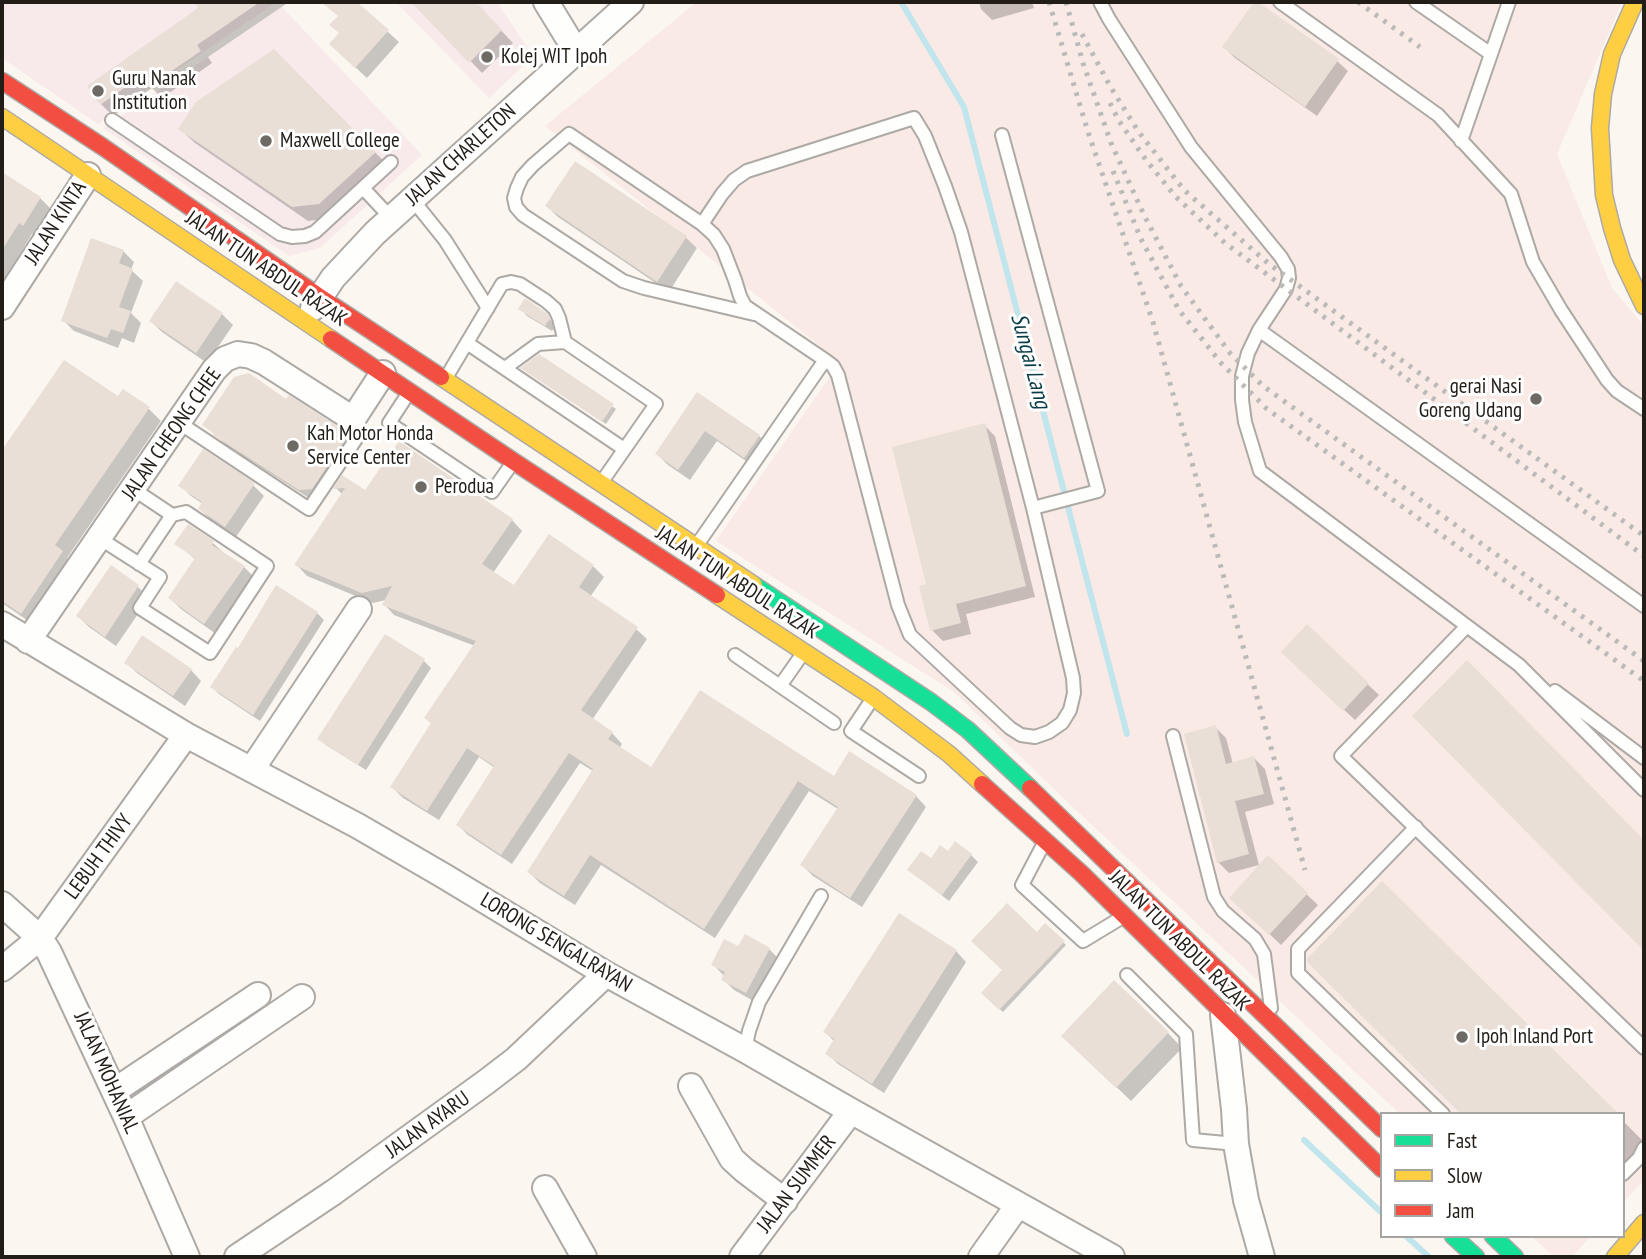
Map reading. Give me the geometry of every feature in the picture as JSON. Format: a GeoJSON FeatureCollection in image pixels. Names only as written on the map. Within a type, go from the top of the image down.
{"type":"FeatureCollection","features":[{"type":"Feature","properties":{"kind":"main road"},"geometry":{"type":"LineString","coordinates":[[1635,2],[1612,54],[1603,94],[1600,128],[1604,195],[1612,228],[1622,260],[1644,306]]}},
{"type":"Feature","properties":{"kind":"main road"},"geometry":{"type":"LineString","coordinates":[[1644,9],[1625,58],[1615,95],[1612,129],[1616,192],[1623,225],[1644,281]]}},
{"type":"Feature","properties":{"kind":"main road"},"geometry":{"type":"LineString","coordinates":[[2,83],[14,97],[76,141],[92,167],[88,174]]}},
{"type":"Feature","properties":{"kind":"main road","name":"JALAN TUN ABDUL RAZAK"},"geometry":{"type":"LineString","coordinates":[[2,83],[103,147],[320,297],[891,674],[968,730],[1140,892],[1380,1127]]}},
{"type":"Feature","properties":{"kind":"main road","name":"JALAN TUN ABDUL RAZAK"},"geometry":{"type":"LineString","coordinates":[[2,117],[513,461],[912,725],[949,754],[1045,841],[1380,1167]]}},
{"type":"Feature","properties":{"kind":"main road"},"geometry":{"type":"LineString","coordinates":[[88,174],[95,171],[110,172],[164,191]]}},
{"type":"Feature","properties":{"kind":"main road"},"geometry":{"type":"LineString","coordinates":[[1615,1257],[1644,1223]]}},
{"type":"Feature","properties":{"kind":"main road"},"geometry":{"type":"LineString","coordinates":[[1455,1238],[1476,1257]]}},
{"type":"Feature","properties":{"kind":"main road"},"geometry":{"type":"LineString","coordinates":[[1495,1238],[1515,1257]]}},
{"type":"Feature","properties":{"kind":"street"},"geometry":{"type":"LineString","coordinates":[[546,2],[576,51]]}},
{"type":"Feature","properties":{"kind":"street","name":"JALAN CHARLETON"},"geometry":{"type":"LineString","coordinates":[[304,320],[348,261],[391,218],[631,2]]}},
{"type":"Feature","properties":{"kind":"street","name":"JALAN KINTA"},"geometry":{"type":"LineString","coordinates":[[2,307],[88,174]]}},
{"type":"Feature","properties":{"kind":"street","name":"JALAN CHEONG CHEE"},"geometry":{"type":"LineString","coordinates":[[28,641],[214,370],[225,359],[238,354],[264,362],[353,419]]}},
{"type":"Feature","properties":{"kind":"street"},"geometry":{"type":"LineString","coordinates":[[353,419],[383,373]]}},
{"type":"Feature","properties":{"kind":"street"},"geometry":{"type":"LineString","coordinates":[[252,769],[359,609]]}},
{"type":"Feature","properties":{"kind":"street","name":"LORONG SENGALRAYAN"},"geometry":{"type":"LineString","coordinates":[[2,624],[186,736],[401,851],[606,974],[1112,1257]]}},
{"type":"Feature","properties":{"kind":"street","name":"LEBUH THIVY"},"geometry":{"type":"LineString","coordinates":[[2,969],[40,938],[186,736]]}},
{"type":"Feature","properties":{"kind":"street","name":"JALAN MOHANIAL"},"geometry":{"type":"LineString","coordinates":[[2,904],[40,938],[49,952],[126,1117],[187,1257]]}},
{"type":"Feature","properties":{"kind":"street","name":"JALAN AYARU"},"geometry":{"type":"LineString","coordinates":[[237,1257],[334,1192],[486,1083],[525,1051],[606,974]]}},
{"type":"Feature","properties":{"kind":"street"},"geometry":{"type":"LineString","coordinates":[[114,1091],[258,995]]}},
{"type":"Feature","properties":{"kind":"street"},"geometry":{"type":"LineString","coordinates":[[126,1117],[302,997]]}},
{"type":"Feature","properties":{"kind":"street"},"geometry":{"type":"LineString","coordinates":[[1223,1015],[1236,1144],[1246,1200],[1262,1257]]}},
{"type":"Feature","properties":{"kind":"street"},"geometry":{"type":"LineString","coordinates":[[1234,1108],[1241,1086],[1273,1022]]}},
{"type":"Feature","properties":{"kind":"street"},"geometry":{"type":"LineString","coordinates":[[691,1086],[732,1158],[785,1201]]}},
{"type":"Feature","properties":{"kind":"street","name":"JALAN SUMMER"},"geometry":{"type":"LineString","coordinates":[[742,1257],[851,1111]]}},
{"type":"Feature","properties":{"kind":"street"},"geometry":{"type":"LineString","coordinates":[[545,1188],[584,1257]]}},
{"type":"Feature","properties":{"kind":"street"},"geometry":{"type":"LineString","coordinates":[[981,1257],[1018,1205]]}},
{"type":"Feature","properties":{"kind":"lane"},"geometry":{"type":"LineString","coordinates":[[1100,2],[1191,147],[1288,268],[1286,289],[1259,330],[1248,353],[1242,376],[1245,422],[1260,471],[1644,758]]}},
{"type":"Feature","properties":{"kind":"lane"},"geometry":{"type":"LineString","coordinates":[[1280,2],[1438,115],[1511,194],[1533,262],[1561,310],[1606,380],[1644,409]]}},
{"type":"Feature","properties":{"kind":"lane"},"geometry":{"type":"LineString","coordinates":[[1416,2],[1491,54]]}},
{"type":"Feature","properties":{"kind":"lane"},"geometry":{"type":"LineString","coordinates":[[1461,141],[1509,2]]}},
{"type":"Feature","properties":{"kind":"lane"},"geometry":{"type":"LineString","coordinates":[[702,224],[734,180],[747,172],[914,118],[925,136],[946,186],[961,232],[1033,508],[1073,678],[1074,693],[1070,710],[1062,723],[1035,737],[1021,735],[1010,728],[910,635],[898,605],[838,375],[833,366],[825,360],[745,306],[723,249],[714,235],[702,224],[569,134],[522,177],[514,198],[516,208],[623,281],[759,316]]}},
{"type":"Feature","properties":{"kind":"lane"},"geometry":{"type":"LineString","coordinates":[[112,120],[280,234],[292,237],[315,232],[391,162]]}},
{"type":"Feature","properties":{"kind":"lane"},"geometry":{"type":"LineString","coordinates":[[1002,135],[1098,491],[1033,508]]}},
{"type":"Feature","properties":{"kind":"lane"},"geometry":{"type":"LineString","coordinates":[[363,188],[391,218]]}},
{"type":"Feature","properties":{"kind":"lane"},"geometry":{"type":"LineString","coordinates":[[412,199],[445,240],[488,308]]}},
{"type":"Feature","properties":{"kind":"lane"},"geometry":{"type":"LineString","coordinates":[[445,379],[502,284],[520,284],[555,309],[565,342]]}},
{"type":"Feature","properties":{"kind":"lane"},"geometry":{"type":"LineString","coordinates":[[1259,330],[1644,606]]}},
{"type":"Feature","properties":{"kind":"lane"},"geometry":{"type":"LineString","coordinates":[[505,368],[538,344],[565,342],[656,404],[601,483]]}},
{"type":"Feature","properties":{"kind":"lane"},"geometry":{"type":"LineString","coordinates":[[467,343],[624,449]]}},
{"type":"Feature","properties":{"kind":"lane"},"geometry":{"type":"LineString","coordinates":[[696,546],[825,360]]}},
{"type":"Feature","properties":{"kind":"lane"},"geometry":{"type":"LineString","coordinates":[[410,390],[389,423],[492,492],[513,461]]}},
{"type":"Feature","properties":{"kind":"lane"},"geometry":{"type":"LineString","coordinates":[[178,422],[309,509],[359,436],[353,419]]}},
{"type":"Feature","properties":{"kind":"lane"},"geometry":{"type":"LineString","coordinates":[[133,489],[172,515]]}},
{"type":"Feature","properties":{"kind":"lane"},"geometry":{"type":"LineString","coordinates":[[99,538],[160,578],[140,608],[210,653],[267,566],[186,512],[172,515],[139,564]]}},
{"type":"Feature","properties":{"kind":"lane"},"geometry":{"type":"LineString","coordinates":[[1467,626],[1341,755],[1644,1048]]}},
{"type":"Feature","properties":{"kind":"lane"},"geometry":{"type":"LineString","coordinates":[[780,686],[803,653]]}},
{"type":"Feature","properties":{"kind":"lane"},"geometry":{"type":"LineString","coordinates":[[735,655],[834,723]]}},
{"type":"Feature","properties":{"kind":"lane"},"geometry":{"type":"LineString","coordinates":[[1519,665],[1644,790]]}},
{"type":"Feature","properties":{"kind":"lane"},"geometry":{"type":"LineString","coordinates":[[873,697],[851,731],[919,776]]}},
{"type":"Feature","properties":{"kind":"lane"},"geometry":{"type":"LineString","coordinates":[[1173,736],[1214,897],[1223,911],[1255,939],[1264,954],[1273,1022]]}},
{"type":"Feature","properties":{"kind":"lane"},"geometry":{"type":"LineString","coordinates":[[1416,827],[1298,949],[1298,973],[1441,1112]]}},
{"type":"Feature","properties":{"kind":"lane"},"geometry":{"type":"LineString","coordinates":[[1045,841],[1022,885],[1083,941],[1124,916]]}},
{"type":"Feature","properties":{"kind":"lane"},"geometry":{"type":"LineString","coordinates":[[745,1050],[748,1031],[759,1002],[821,896]]}},
{"type":"Feature","properties":{"kind":"lane"},"geometry":{"type":"LineString","coordinates":[[1127,975],[1186,1034],[1193,1140],[1236,1144]]}},
{"type":"Feature","properties":{"kind":"lane"},"geometry":{"type":"LineString","coordinates":[[1625,1172],[1639,1158],[1644,1148]]}},
{"type":"Feature","properties":{"kind":"shaded area","name":"Guru Nanak Institution"},"geometry":{"type":"Polygon","coordinates":[[[2,2],[277,2],[98,124],[2,58],[2,2]]]}},
{"type":"Feature","properties":{"kind":"shaded area","name":"Kolej WIT Ipoh"},"geometry":{"type":"Polygon","coordinates":[[[396,2],[497,2],[527,47],[522,67],[489,98],[396,2]]]}},
{"type":"Feature","properties":{"kind":"shaded area","name":"Ipoh Inland Port"},"geometry":{"type":"Polygon","coordinates":[[[697,2],[1622,2],[1557,154],[1612,288],[1644,326],[1644,1180],[1625,1200],[1625,1112],[1398,1112],[954,692],[716,541],[840,362],[545,126],[697,2]]]}},
{"type":"Feature","properties":{"kind":"shaded area","name":"Maxwell College"},"geometry":{"type":"Polygon","coordinates":[[[282,7],[422,155],[320,248],[289,256],[103,128],[282,7]]]}},
{"type":"Feature","properties":{"kind":"shaded area"},"geometry":{"type":"Polygon","coordinates":[[[1533,1238],[1589,1238],[1572,1257],[1554,1257],[1533,1238]]]}},
{"type":"Feature","properties":{"kind":"building"},"geometry":{"type":"Polygon","coordinates":[[[194,2],[260,2],[197,45],[201,51],[148,87],[141,76],[100,105],[87,86],[198,8],[194,2]]]}},
{"type":"Feature","properties":{"kind":"building"},"geometry":{"type":"Polygon","coordinates":[[[321,2],[357,2],[389,30],[355,68],[329,44],[339,33],[329,25],[338,16],[321,2]]]}},
{"type":"Feature","properties":{"kind":"building"},"geometry":{"type":"Polygon","coordinates":[[[411,2],[476,2],[502,30],[469,63],[411,2]]]}},
{"type":"Feature","properties":{"kind":"building"},"geometry":{"type":"Polygon","coordinates":[[[1254,2],[1258,2],[1339,59],[1305,107],[1222,47],[1254,2]]]}},
{"type":"Feature","properties":{"kind":"building"},"geometry":{"type":"Polygon","coordinates":[[[274,49],[376,152],[319,204],[292,207],[178,129],[196,102],[274,49]]]}},
{"type":"Feature","properties":{"kind":"building"},"geometry":{"type":"Polygon","coordinates":[[[575,161],[687,236],[657,282],[545,206],[575,161]]]}},
{"type":"Feature","properties":{"kind":"building"},"geometry":{"type":"Polygon","coordinates":[[[2,172],[41,197],[23,226],[19,223],[2,250],[2,172]]]}},
{"type":"Feature","properties":{"kind":"building"},"geometry":{"type":"Polygon","coordinates":[[[91,238],[124,250],[119,263],[133,269],[119,307],[131,311],[123,333],[111,329],[107,338],[61,321],[91,238]]]}},
{"type":"Feature","properties":{"kind":"building"},"geometry":{"type":"Polygon","coordinates":[[[176,281],[223,313],[196,353],[149,321],[176,281]]]}},
{"type":"Feature","properties":{"kind":"building"},"geometry":{"type":"Polygon","coordinates":[[[525,298],[548,314],[550,318],[545,326],[518,309],[525,298]]]}},
{"type":"Feature","properties":{"kind":"building"},"geometry":{"type":"Polygon","coordinates":[[[539,354],[614,404],[602,422],[520,368],[539,354]]]}},
{"type":"Feature","properties":{"kind":"building"},"geometry":{"type":"Polygon","coordinates":[[[64,360],[118,396],[123,389],[150,407],[55,545],[63,551],[21,614],[2,601],[2,450],[64,360]]]}},
{"type":"Feature","properties":{"kind":"building"},"geometry":{"type":"Polygon","coordinates":[[[249,373],[286,399],[289,395],[348,433],[312,489],[299,490],[213,435],[214,433],[202,425],[234,377],[249,373]]]}},
{"type":"Feature","properties":{"kind":"building"},"geometry":{"type":"Polygon","coordinates":[[[697,392],[760,435],[744,458],[705,431],[678,470],[655,454],[697,392]]]}},
{"type":"Feature","properties":{"kind":"building"},"geometry":{"type":"Polygon","coordinates":[[[985,423],[1026,586],[956,604],[961,623],[930,631],[919,586],[926,584],[892,447],[985,423]]]}},
{"type":"Feature","properties":{"kind":"building"},"geometry":{"type":"Polygon","coordinates":[[[399,441],[513,519],[482,564],[514,585],[549,534],[594,565],[579,587],[638,627],[581,710],[613,732],[608,739],[651,767],[700,690],[834,776],[849,751],[917,795],[850,898],[800,865],[838,807],[798,781],[704,929],[590,855],[564,896],[527,872],[593,769],[569,753],[501,855],[456,825],[494,766],[467,748],[427,811],[390,787],[431,723],[424,718],[476,641],[382,605],[392,586],[362,593],[294,565],[345,488],[333,489],[342,475],[365,490],[399,441]]]}},
{"type":"Feature","properties":{"kind":"building"},"geometry":{"type":"Polygon","coordinates":[[[203,449],[255,483],[225,527],[198,509],[202,502],[178,486],[203,449]]]}},
{"type":"Feature","properties":{"kind":"building"},"geometry":{"type":"Polygon","coordinates":[[[188,524],[214,541],[212,545],[245,566],[204,624],[168,598],[195,558],[174,544],[188,524]]]}},
{"type":"Feature","properties":{"kind":"building"},"geometry":{"type":"Polygon","coordinates":[[[111,565],[139,585],[105,637],[76,616],[111,565]]]}},
{"type":"Feature","properties":{"kind":"building"},"geometry":{"type":"Polygon","coordinates":[[[276,585],[318,612],[253,715],[210,687],[236,647],[238,648],[276,585]]]}},
{"type":"Feature","properties":{"kind":"building"},"geometry":{"type":"Polygon","coordinates":[[[1307,624],[1369,683],[1343,711],[1281,652],[1307,624]]]}},
{"type":"Feature","properties":{"kind":"building"},"geometry":{"type":"Polygon","coordinates":[[[385,634],[425,659],[358,765],[317,739],[385,634]]]}},
{"type":"Feature","properties":{"kind":"building"},"geometry":{"type":"Polygon","coordinates":[[[142,635],[192,669],[173,696],[124,663],[142,635]]]}},
{"type":"Feature","properties":{"kind":"building"},"geometry":{"type":"Polygon","coordinates":[[[1467,660],[1644,840],[1644,951],[1412,716],[1467,660]]]}},
{"type":"Feature","properties":{"kind":"building"},"geometry":{"type":"Polygon","coordinates":[[[1216,725],[1226,764],[1254,756],[1264,794],[1235,801],[1249,854],[1217,863],[1184,734],[1216,725]]]}},
{"type":"Feature","properties":{"kind":"building"},"geometry":{"type":"Polygon","coordinates":[[[955,841],[972,854],[942,895],[907,870],[921,851],[931,858],[940,845],[948,851],[955,841]]]}},
{"type":"Feature","properties":{"kind":"building"},"geometry":{"type":"Polygon","coordinates":[[[1268,855],[1308,893],[1269,935],[1229,898],[1268,855]]]}},
{"type":"Feature","properties":{"kind":"building","name":"Ipoh Inland Port"},"geometry":{"type":"Polygon","coordinates":[[[1382,881],[1617,1112],[1459,1112],[1307,962],[1382,881]]]}},
{"type":"Feature","properties":{"kind":"building"},"geometry":{"type":"Polygon","coordinates":[[[1007,903],[1037,932],[1045,923],[1065,941],[999,1010],[981,993],[1002,970],[971,941],[1007,903]]]}},
{"type":"Feature","properties":{"kind":"building"},"geometry":{"type":"Polygon","coordinates":[[[899,913],[957,950],[872,1084],[825,1054],[834,1039],[823,1032],[899,913]]]}},
{"type":"Feature","properties":{"kind":"building"},"geometry":{"type":"Polygon","coordinates":[[[745,934],[770,948],[746,993],[721,980],[725,972],[711,965],[724,939],[738,946],[745,934]]]}},
{"type":"Feature","properties":{"kind":"building"},"geometry":{"type":"Polygon","coordinates":[[[1114,980],[1169,1032],[1116,1088],[1061,1036],[1114,980]]]}},
{"type":"Feature","properties":{"kind":"waterway","name":"Sungai Lang"},"geometry":{"type":"LineString","coordinates":[[901,2],[964,107],[1127,734]]}},
{"type":"Feature","properties":{"kind":"waterway","name":"Sungai Lang"},"geometry":{"type":"LineString","coordinates":[[1304,1140],[1380,1211]]}},
{"type":"Feature","properties":{"kind":"waterway","name":"Sungai Lang"},"geometry":{"type":"LineString","coordinates":[[1408,1238],[1429,1257]]}},
{"type":"Feature","properties":{"kind":"railway"},"geometry":{"type":"LineString","coordinates":[[1049,2],[1088,132],[1153,322],[1305,870]]}},
{"type":"Feature","properties":{"kind":"railway"},"geometry":{"type":"LineString","coordinates":[[1066,2],[1083,63],[1111,143],[1144,215],[1181,286],[1230,353],[1263,386],[1644,661]]}},
{"type":"Feature","properties":{"kind":"railway"},"geometry":{"type":"LineString","coordinates":[[1358,2],[1420,47]]}},
{"type":"Feature","properties":{"kind":"railway"},"geometry":{"type":"LineString","coordinates":[[1082,34],[1138,131],[1184,190],[1269,264],[1644,536]]}},
{"type":"Feature","properties":{"kind":"railway"},"geometry":{"type":"LineString","coordinates":[[1110,103],[1146,160],[1175,196],[1225,243],[1644,556]]}},
{"type":"Feature","properties":{"kind":"railway"},"geometry":{"type":"LineString","coordinates":[[1113,171],[1141,239],[1179,310],[1221,363],[1267,409],[1644,681]]}},
{"type":"Feature","properties":{"kind":"traffic: fast"},"geometry":{"type":"LineString","coordinates":[[754,585],[931,702],[968,730],[1030,788]]}},
{"type":"Feature","properties":{"kind":"traffic: fast"},"geometry":{"type":"LineString","coordinates":[[1455,1238],[1476,1257]]}},
{"type":"Feature","properties":{"kind":"traffic: fast"},"geometry":{"type":"LineString","coordinates":[[1495,1238],[1515,1257]]}},
{"type":"Feature","properties":{"kind":"traffic: slow"},"geometry":{"type":"LineString","coordinates":[[1635,2],[1612,54],[1603,94],[1600,128],[1604,195],[1612,228],[1622,260],[1644,306]]}},
{"type":"Feature","properties":{"kind":"traffic: slow"},"geometry":{"type":"LineString","coordinates":[[2,117],[331,339]]}},
{"type":"Feature","properties":{"kind":"traffic: slow"},"geometry":{"type":"LineString","coordinates":[[441,377],[754,585]]}},
{"type":"Feature","properties":{"kind":"traffic: slow"},"geometry":{"type":"LineString","coordinates":[[717,595],[873,697],[949,754],[982,784]]}},
{"type":"Feature","properties":{"kind":"traffic: slow"},"geometry":{"type":"LineString","coordinates":[[1615,1257],[1644,1223]]}},
{"type":"Feature","properties":{"kind":"traffic: jam"},"geometry":{"type":"LineString","coordinates":[[2,81],[441,377]]}},
{"type":"Feature","properties":{"kind":"traffic: jam"},"geometry":{"type":"LineString","coordinates":[[331,339],[717,595]]}},
{"type":"Feature","properties":{"kind":"traffic: jam"},"geometry":{"type":"LineString","coordinates":[[982,784],[1081,873],[1380,1167]]}},
{"type":"Feature","properties":{"kind":"traffic: jam"},"geometry":{"type":"LineString","coordinates":[[1030,788],[1380,1127]]}},
{"type":"Feature","properties":{"kind":"place","name":"Kolej WIT Ipoh"},"geometry":{"type":"Point","coordinates":[487,57]}},
{"type":"Feature","properties":{"kind":"place","name":"Guru Nanak Institution"},"geometry":{"type":"Point","coordinates":[98,91]}},
{"type":"Feature","properties":{"kind":"place","name":"Maxwell College"},"geometry":{"type":"Point","coordinates":[266,141]}},
{"type":"Feature","properties":{"kind":"place","name":"gerai Nasi Goreng Udang"},"geometry":{"type":"Point","coordinates":[1536,399]}},
{"type":"Feature","properties":{"kind":"place","name":"Kah Motor Honda Service Center"},"geometry":{"type":"Point","coordinates":[293,446]}},
{"type":"Feature","properties":{"kind":"place","name":"Perodua"},"geometry":{"type":"Point","coordinates":[421,487]}},
{"type":"Feature","properties":{"kind":"place","name":"Ipoh Inland Port"},"geometry":{"type":"Point","coordinates":[1462,1037]}}]}
